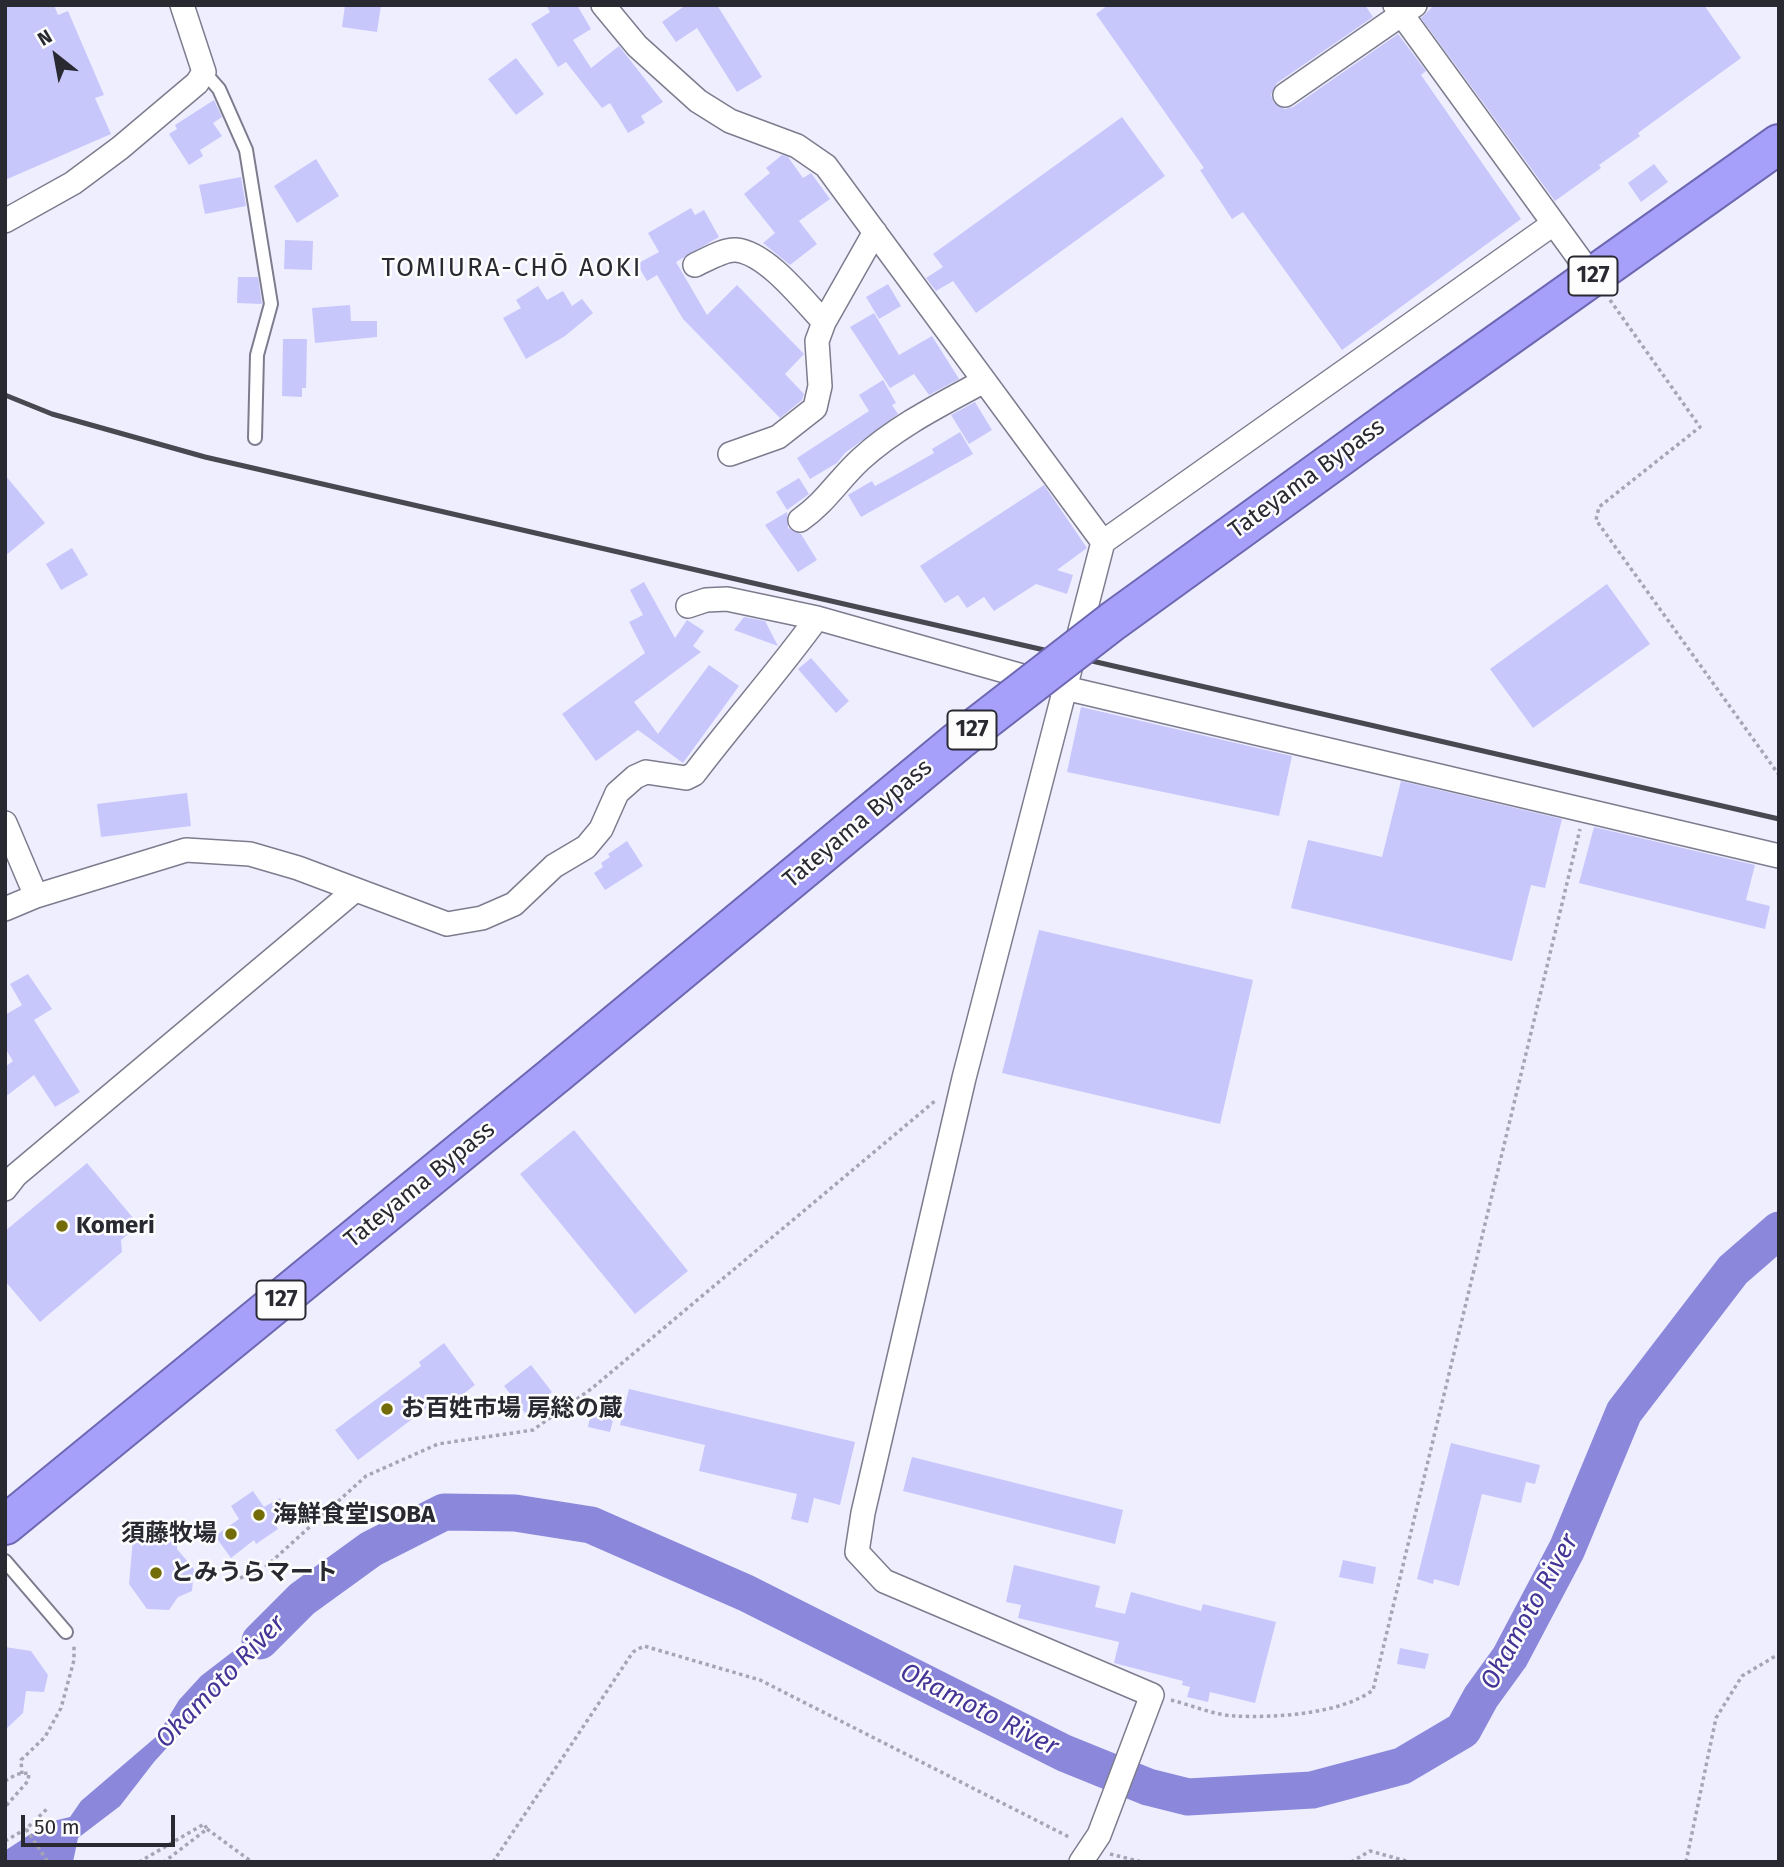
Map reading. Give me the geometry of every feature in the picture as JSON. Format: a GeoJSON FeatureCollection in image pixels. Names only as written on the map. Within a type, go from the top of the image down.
{"type":"FeatureCollection","features":[{"type":"Feature","properties":{"kind":"highway","name":"Tateyama Bypass"},"geometry":{"type":"LineString","coordinates":[[5,1525],[958,741],[1113,621],[1406,408],[1779,144]]}},
{"type":"Feature","properties":{"kind":"street"},"geometry":{"type":"LineString","coordinates":[[5,221],[73,183],[120,148],[197,83],[204,72],[182,5]]}},
{"type":"Feature","properties":{"kind":"street"},"geometry":{"type":"LineString","coordinates":[[603,5],[637,46],[698,101],[730,121],[797,146],[826,166],[1103,542]]}},
{"type":"Feature","properties":{"kind":"street"},"geometry":{"type":"LineString","coordinates":[[1285,95],[1404,8],[1592,276]]}},
{"type":"Feature","properties":{"kind":"street"},"geometry":{"type":"LineString","coordinates":[[1090,1848],[1152,1695],[884,1581],[857,1552],[863,1513],[964,1077],[1103,542],[1553,224]]}},
{"type":"Feature","properties":{"kind":"street"},"geometry":{"type":"LineString","coordinates":[[730,454],[778,436],[815,408],[820,386],[817,341],[824,322],[875,232]]}},
{"type":"Feature","properties":{"kind":"street"},"geometry":{"type":"LineString","coordinates":[[695,265],[733,250],[748,253],[767,265],[824,322]]}},
{"type":"Feature","properties":{"kind":"street"},"geometry":{"type":"LineString","coordinates":[[800,520],[818,507],[860,459],[917,417],[984,381]]}},
{"type":"Feature","properties":{"kind":"street"},"geometry":{"type":"LineString","coordinates":[[688,606],[706,600],[727,599],[817,618],[1065,688],[1779,856]]}},
{"type":"Feature","properties":{"kind":"street"},"geometry":{"type":"LineString","coordinates":[[5,909],[36,896],[186,850],[250,854],[298,868],[447,924],[482,918],[514,904],[554,866],[586,847],[601,829],[617,793],[635,777],[646,772],[686,778],[694,774],[729,728],[770,683],[817,618]]}},
{"type":"Feature","properties":{"kind":"street"},"geometry":{"type":"LineString","coordinates":[[5,823],[36,896]]}},
{"type":"Feature","properties":{"kind":"street"},"geometry":{"type":"LineString","coordinates":[[5,1189],[16,1174],[354,891]]}},
{"type":"Feature","properties":{"kind":"lane"},"geometry":{"type":"LineString","coordinates":[[204,72],[219,89],[246,150],[270,295],[271,304],[257,355],[255,438]]}},
{"type":"Feature","properties":{"kind":"lane"},"geometry":{"type":"LineString","coordinates":[[5,1561],[70,1635]]}},
{"type":"Feature","properties":{"kind":"path"},"geometry":{"type":"LineString","coordinates":[[1592,276],[1700,427],[1599,508],[1596,520],[1779,775]]}},
{"type":"Feature","properties":{"kind":"path"},"geometry":{"type":"LineString","coordinates":[[1152,1695],[1233,1716],[1313,1712],[1359,1701],[1373,1690],[1584,811]]}},
{"type":"Feature","properties":{"kind":"path"},"geometry":{"type":"LineString","coordinates":[[240,1578],[261,1570],[366,1476],[438,1444],[533,1430],[591,1389],[964,1077]]}},
{"type":"Feature","properties":{"kind":"path"},"geometry":{"type":"LineString","coordinates":[[22,1774],[21,1760],[46,1737],[68,1692],[74,1660],[70,1635]]}},
{"type":"Feature","properties":{"kind":"path"},"geometry":{"type":"LineString","coordinates":[[493,1862],[633,1652],[644,1646],[760,1680],[1046,1823],[1090,1848],[1142,1862]]}},
{"type":"Feature","properties":{"kind":"path"},"geometry":{"type":"LineString","coordinates":[[1686,1862],[1716,1718],[1742,1676],[1779,1654]]}},
{"type":"Feature","properties":{"kind":"path"},"geometry":{"type":"LineString","coordinates":[[5,1781],[29,1773],[28,1780],[5,1807]]}},
{"type":"Feature","properties":{"kind":"path"},"geometry":{"type":"LineString","coordinates":[[5,1841],[26,1829],[49,1807]]}},
{"type":"Feature","properties":{"kind":"path"},"geometry":{"type":"LineString","coordinates":[[139,1862],[204,1824],[252,1862]]}},
{"type":"Feature","properties":{"kind":"path"},"geometry":{"type":"LineString","coordinates":[[26,1829],[48,1862]]}},
{"type":"Feature","properties":{"kind":"path"},"geometry":{"type":"LineString","coordinates":[[164,1862],[207,1829]]}},
{"type":"Feature","properties":{"kind":"path"},"geometry":{"type":"LineString","coordinates":[[1351,1862],[1370,1851],[1410,1862]]}},
{"type":"Feature","properties":{"kind":"water"},"geometry":{"type":"Polygon","coordinates":[[[296,1603],[283,1626],[243,1664],[154,1762],[120,1806],[78,1838],[73,1862],[5,1862],[6,1850],[49,1822],[70,1817],[81,1801],[157,1736],[179,1700],[201,1676],[296,1603]]]}},
{"type":"Feature","properties":{"kind":"building"},"geometry":{"type":"Polygon","coordinates":[[[5,5],[54,5],[58,15],[68,11],[104,95],[95,98],[111,134],[5,180],[5,5]]]}},
{"type":"Feature","properties":{"kind":"building"},"geometry":{"type":"Polygon","coordinates":[[[345,5],[381,5],[377,32],[342,27],[345,5]]]}},
{"type":"Feature","properties":{"kind":"building"},"geometry":{"type":"Polygon","coordinates":[[[546,5],[577,5],[591,29],[573,40],[591,68],[619,46],[663,102],[641,116],[645,123],[628,133],[610,103],[602,108],[566,62],[558,67],[531,24],[550,12],[546,5]]]}},
{"type":"Feature","properties":{"kind":"building"},"geometry":{"type":"Polygon","coordinates":[[[686,5],[717,5],[762,77],[737,92],[697,28],[676,42],[662,22],[686,5]]]}},
{"type":"Feature","properties":{"kind":"building"},"geometry":{"type":"Polygon","coordinates":[[[1108,5],[1365,5],[1373,17],[1277,83],[1271,95],[1274,103],[1285,109],[1293,107],[1398,34],[1426,71],[1421,75],[1521,219],[1342,350],[1243,212],[1232,219],[1200,170],[1204,168],[1096,14],[1108,5]]]}},
{"type":"Feature","properties":{"kind":"building"},"geometry":{"type":"Polygon","coordinates":[[[1434,5],[1704,5],[1741,58],[1638,133],[1640,136],[1599,165],[1601,168],[1555,201],[1421,18],[1434,5]]]}},
{"type":"Feature","properties":{"kind":"building"},"geometry":{"type":"Polygon","coordinates":[[[516,58],[544,94],[516,115],[488,79],[516,58]]]}},
{"type":"Feature","properties":{"kind":"building"},"geometry":{"type":"Polygon","coordinates":[[[214,100],[222,117],[213,123],[222,136],[200,150],[203,156],[189,165],[169,134],[177,129],[175,125],[214,100]]]}},
{"type":"Feature","properties":{"kind":"building"},"geometry":{"type":"Polygon","coordinates":[[[1122,117],[1165,176],[976,313],[953,281],[936,291],[926,278],[943,267],[933,254],[1122,117]]]}},
{"type":"Feature","properties":{"kind":"building"},"geometry":{"type":"Polygon","coordinates":[[[782,155],[788,157],[803,178],[811,173],[830,199],[799,221],[817,244],[790,265],[763,243],[775,233],[744,194],[770,173],[766,168],[782,155]]]}},
{"type":"Feature","properties":{"kind":"building"},"geometry":{"type":"Polygon","coordinates":[[[316,159],[339,196],[297,223],[274,186],[316,159]]]}},
{"type":"Feature","properties":{"kind":"building"},"geometry":{"type":"Polygon","coordinates":[[[1654,164],[1668,182],[1641,202],[1628,183],[1654,164]]]}},
{"type":"Feature","properties":{"kind":"building"},"geometry":{"type":"Polygon","coordinates":[[[241,177],[246,206],[205,214],[199,185],[241,177]]]}},
{"type":"Feature","properties":{"kind":"building"},"geometry":{"type":"Polygon","coordinates":[[[691,208],[695,215],[704,210],[719,237],[676,262],[707,315],[737,285],[804,354],[785,374],[804,394],[802,400],[780,418],[683,319],[657,275],[647,281],[637,264],[659,252],[648,233],[691,208]]]}},
{"type":"Feature","properties":{"kind":"building"},"geometry":{"type":"Polygon","coordinates":[[[285,240],[313,241],[312,270],[284,269],[285,240]]]}},
{"type":"Feature","properties":{"kind":"building"},"geometry":{"type":"Polygon","coordinates":[[[238,277],[258,277],[262,304],[237,303],[238,277]]]}},
{"type":"Feature","properties":{"kind":"building"},"geometry":{"type":"Polygon","coordinates":[[[888,284],[901,306],[879,319],[866,297],[888,284]]]}},
{"type":"Feature","properties":{"kind":"building"},"geometry":{"type":"Polygon","coordinates":[[[538,286],[547,300],[563,291],[572,306],[582,299],[593,313],[565,336],[526,359],[503,318],[521,308],[516,300],[538,286]]]}},
{"type":"Feature","properties":{"kind":"building"},"geometry":{"type":"Polygon","coordinates":[[[350,305],[351,321],[377,321],[377,337],[315,343],[312,308],[350,305]]]}},
{"type":"Feature","properties":{"kind":"building"},"geometry":{"type":"Polygon","coordinates":[[[874,313],[899,355],[932,336],[959,379],[929,395],[914,374],[890,388],[850,327],[874,313]]]}},
{"type":"Feature","properties":{"kind":"building"},"geometry":{"type":"Polygon","coordinates":[[[283,339],[307,339],[306,388],[302,388],[302,397],[282,396],[283,339]]]}},
{"type":"Feature","properties":{"kind":"building"},"geometry":{"type":"Polygon","coordinates":[[[883,380],[896,403],[892,405],[898,414],[845,453],[837,463],[810,479],[797,458],[869,411],[859,395],[883,380]]]}},
{"type":"Feature","properties":{"kind":"building"},"geometry":{"type":"Polygon","coordinates":[[[975,402],[992,430],[969,444],[951,415],[975,402]]]}},
{"type":"Feature","properties":{"kind":"building"},"geometry":{"type":"Polygon","coordinates":[[[960,432],[973,454],[861,517],[848,495],[872,481],[875,486],[899,473],[934,453],[932,449],[960,432]]]}},
{"type":"Feature","properties":{"kind":"building"},"geometry":{"type":"Polygon","coordinates":[[[5,475],[45,523],[5,556],[5,475]]]}},
{"type":"Feature","properties":{"kind":"building"},"geometry":{"type":"Polygon","coordinates":[[[799,478],[809,494],[787,510],[776,492],[799,478]]]}},
{"type":"Feature","properties":{"kind":"building"},"geometry":{"type":"Polygon","coordinates":[[[1044,485],[1087,548],[1057,570],[1073,575],[1067,594],[1036,584],[994,611],[984,597],[967,608],[958,595],[945,603],[920,566],[1044,485]]]}},
{"type":"Feature","properties":{"kind":"building"},"geometry":{"type":"Polygon","coordinates":[[[787,512],[788,528],[801,534],[817,560],[798,572],[765,525],[787,512]]]}},
{"type":"Feature","properties":{"kind":"building"},"geometry":{"type":"Polygon","coordinates":[[[72,548],[88,575],[61,590],[46,564],[72,548]]]}},
{"type":"Feature","properties":{"kind":"building"},"geometry":{"type":"Polygon","coordinates":[[[644,582],[675,638],[687,620],[704,631],[693,646],[701,652],[634,702],[658,734],[709,665],[739,686],[683,763],[638,730],[596,761],[562,714],[645,653],[629,622],[643,615],[630,590],[644,582]]]}},
{"type":"Feature","properties":{"kind":"building"},"geometry":{"type":"Polygon","coordinates":[[[1607,584],[1650,644],[1533,728],[1490,669],[1607,584]]]}},
{"type":"Feature","properties":{"kind":"building"},"geometry":{"type":"Polygon","coordinates":[[[744,617],[765,621],[778,646],[734,630],[744,617]]]}},
{"type":"Feature","properties":{"kind":"building"},"geometry":{"type":"Polygon","coordinates":[[[811,658],[849,701],[836,713],[798,669],[811,658]]]}},
{"type":"Feature","properties":{"kind":"building"},"geometry":{"type":"Polygon","coordinates":[[[1081,707],[1292,756],[1279,816],[1067,772],[1081,707]]]}},
{"type":"Feature","properties":{"kind":"building"},"geometry":{"type":"Polygon","coordinates":[[[1401,781],[1562,819],[1545,888],[1531,885],[1512,961],[1291,908],[1308,840],[1382,857],[1401,781]]]}},
{"type":"Feature","properties":{"kind":"building"},"geometry":{"type":"Polygon","coordinates":[[[187,793],[191,826],[101,837],[97,804],[187,793]]]}},
{"type":"Feature","properties":{"kind":"building"},"geometry":{"type":"Polygon","coordinates":[[[1594,827],[1755,865],[1746,900],[1770,906],[1765,929],[1579,883],[1594,827]]]}},
{"type":"Feature","properties":{"kind":"building"},"geometry":{"type":"Polygon","coordinates":[[[627,841],[643,866],[605,890],[594,873],[603,867],[601,863],[610,857],[608,854],[627,841]]]}},
{"type":"Feature","properties":{"kind":"building"},"geometry":{"type":"Polygon","coordinates":[[[1039,930],[1253,980],[1220,1124],[1002,1073],[1039,930]]]}},
{"type":"Feature","properties":{"kind":"building"},"geometry":{"type":"Polygon","coordinates":[[[28,974],[52,1009],[34,1020],[80,1092],[55,1107],[34,1075],[5,1097],[5,1067],[13,1061],[5,1048],[5,1015],[22,1005],[10,984],[28,974]]]}},
{"type":"Feature","properties":{"kind":"building"},"geometry":{"type":"Polygon","coordinates":[[[574,1130],[688,1271],[635,1314],[520,1174],[574,1130]]]}},
{"type":"Feature","properties":{"kind":"building"},"geometry":{"type":"Polygon","coordinates":[[[87,1163],[139,1225],[121,1240],[122,1252],[40,1322],[5,1281],[5,1231],[87,1163]]]}},
{"type":"Feature","properties":{"kind":"building"},"geometry":{"type":"Polygon","coordinates":[[[444,1343],[475,1385],[450,1404],[444,1395],[358,1460],[335,1430],[421,1366],[419,1362],[444,1343]]]}},
{"type":"Feature","properties":{"kind":"building"},"geometry":{"type":"Polygon","coordinates":[[[531,1365],[552,1392],[525,1413],[504,1386],[531,1365]]]}},
{"type":"Feature","properties":{"kind":"building"},"geometry":{"type":"Polygon","coordinates":[[[629,1389],[855,1442],[840,1505],[814,1498],[808,1523],[791,1519],[797,1494],[699,1471],[705,1445],[620,1425],[629,1389]]]}},
{"type":"Feature","properties":{"kind":"building"},"geometry":{"type":"Polygon","coordinates":[[[592,1408],[615,1413],[610,1432],[588,1427],[592,1408]]]}},
{"type":"Feature","properties":{"kind":"building"},"geometry":{"type":"Polygon","coordinates":[[[1451,1443],[1540,1465],[1535,1484],[1526,1482],[1521,1503],[1482,1494],[1459,1586],[1434,1579],[1433,1584],[1417,1579],[1451,1443]]]}},
{"type":"Feature","properties":{"kind":"building"},"geometry":{"type":"Polygon","coordinates":[[[912,1457],[1123,1510],[1115,1544],[903,1491],[912,1457]]]}},
{"type":"Feature","properties":{"kind":"building"},"geometry":{"type":"Polygon","coordinates":[[[253,1491],[264,1507],[280,1498],[289,1513],[274,1522],[278,1529],[256,1544],[254,1540],[231,1558],[215,1536],[239,1519],[231,1506],[253,1491]]]}},
{"type":"Feature","properties":{"kind":"building"},"geometry":{"type":"Polygon","coordinates":[[[133,1539],[177,1542],[177,1549],[194,1569],[192,1591],[178,1597],[169,1610],[147,1609],[129,1584],[133,1539]]]}},
{"type":"Feature","properties":{"kind":"building"},"geometry":{"type":"Polygon","coordinates":[[[1343,1560],[1376,1567],[1373,1584],[1339,1577],[1343,1560]]]}},
{"type":"Feature","properties":{"kind":"building"},"geometry":{"type":"Polygon","coordinates":[[[1014,1565],[1100,1586],[1095,1607],[1125,1614],[1131,1592],[1201,1611],[1203,1604],[1276,1622],[1255,1703],[1210,1692],[1208,1702],[1187,1697],[1190,1687],[1182,1685],[1183,1681],[1114,1663],[1119,1642],[1018,1618],[1021,1605],[1006,1602],[1014,1565]]]}},
{"type":"Feature","properties":{"kind":"building"},"geometry":{"type":"Polygon","coordinates":[[[5,1647],[31,1651],[48,1675],[44,1692],[26,1691],[23,1713],[5,1730],[5,1647]]]}},
{"type":"Feature","properties":{"kind":"building"},"geometry":{"type":"Polygon","coordinates":[[[1400,1648],[1429,1654],[1425,1669],[1397,1664],[1400,1648]]]}},
{"type":"Feature","properties":{"kind":"waterway","name":"Okamoto River"},"geometry":{"type":"LineString","coordinates":[[260,1641],[302,1599],[371,1549],[444,1512],[515,1513],[591,1525],[746,1593],[1064,1753],[1148,1787],[1188,1797],[1312,1790],[1402,1766],[1463,1730],[1481,1697],[1510,1657],[1567,1549],[1624,1412],[1733,1270],[1779,1230]]}},
{"type":"Feature","properties":{"kind":"railway"},"geometry":{"type":"LineString","coordinates":[[5,395],[52,414],[205,457],[1779,819]]}},
{"type":"Feature","properties":{"kind":"place","name":"Komeri"},"geometry":{"type":"Point","coordinates":[62,1226]}},
{"type":"Feature","properties":{"kind":"place","name":"お百姓市場 房総の蔵"},"geometry":{"type":"Point","coordinates":[387,1409]}},
{"type":"Feature","properties":{"kind":"place","name":"海鮮食堂ISOBA"},"geometry":{"type":"Point","coordinates":[259,1515]}},
{"type":"Feature","properties":{"kind":"place","name":"須藤牧場"},"geometry":{"type":"Point","coordinates":[231,1534]}},
{"type":"Feature","properties":{"kind":"place","name":"とみうらマート"},"geometry":{"type":"Point","coordinates":[156,1573]}},
{"type":"Feature","properties":{"kind":"district","name":"TOMIURA-CHŌ AOKI"},"geometry":{"type":"Point","coordinates":[512,269]}}]}
